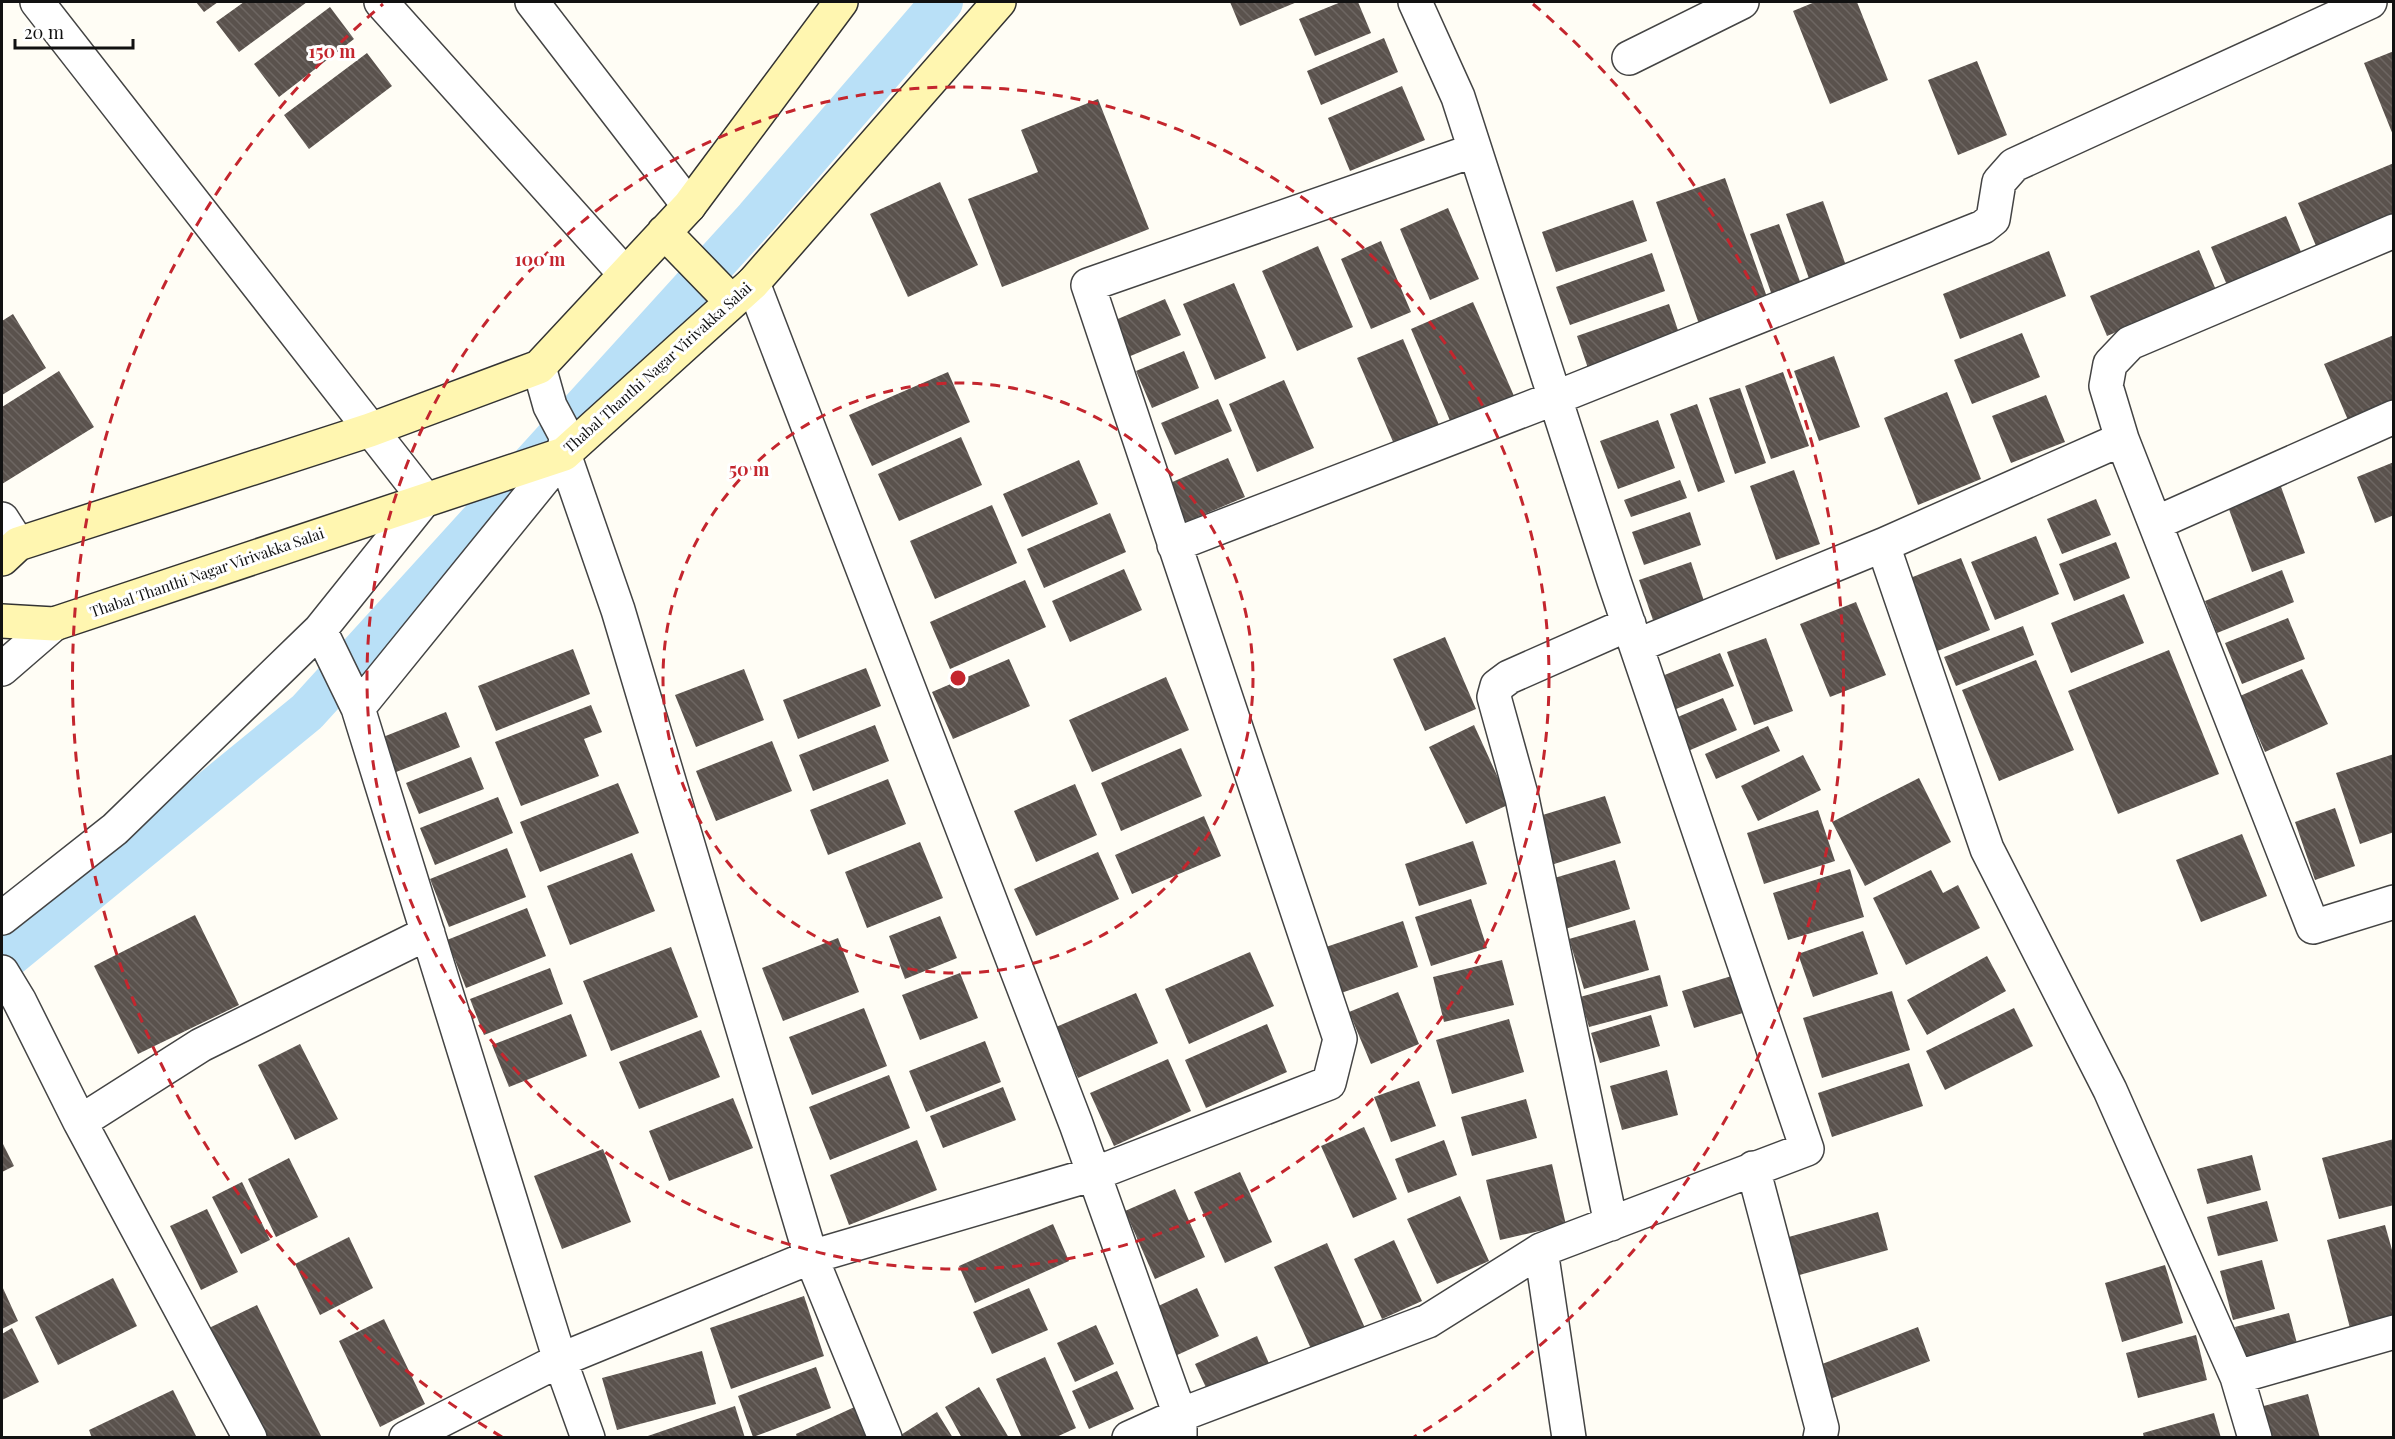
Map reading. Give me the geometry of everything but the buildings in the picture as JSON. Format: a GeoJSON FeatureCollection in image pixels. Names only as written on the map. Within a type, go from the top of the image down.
{"type":"FeatureCollection","features":[{"type":"Feature","properties":{"kind":"main road"},"geometry":{"type":"LineString","coordinates":[[7,541],[369,430],[539,367],[689,206],[841,2]]}},
{"type":"Feature","properties":{"kind":"main road","name":"Thabal Thanthi Nagar Virivakka Salai"},"geometry":{"type":"LineString","coordinates":[[2,621],[54,624],[505,473],[557,450],[743,292],[999,2]]}},
{"type":"Feature","properties":{"kind":"main road"},"geometry":{"type":"LineString","coordinates":[[664,232],[743,292]]}},
{"type":"Feature","properties":{"kind":"street"},"geometry":{"type":"LineString","coordinates":[[2,918],[115,829],[321,631],[425,499],[37,2]]}},
{"type":"Feature","properties":{"kind":"street"},"geometry":{"type":"LineString","coordinates":[[381,2],[625,274]]}},
{"type":"Feature","properties":{"kind":"street"},"geometry":{"type":"LineString","coordinates":[[532,2],[689,206]]}},
{"type":"Feature","properties":{"kind":"street"},"geometry":{"type":"LineString","coordinates":[[1129,1437],[1180,1426],[1428,1321],[1541,1250],[1807,1149],[1633,635],[1458,97],[1415,2]]}},
{"type":"Feature","properties":{"kind":"street"},"geometry":{"type":"LineString","coordinates":[[1174,545],[1555,398],[1983,227],[1993,219],[1999,182],[2014,165],[2370,2]]}},
{"type":"Feature","properties":{"kind":"street"},"geometry":{"type":"LineString","coordinates":[[1629,58],[1736,3]]}},
{"type":"Feature","properties":{"kind":"street"},"geometry":{"type":"LineString","coordinates":[[406,1437],[560,1360],[811,1257],[1094,1174],[1329,1083],[1340,1039],[1088,285],[1475,150]]}},
{"type":"Feature","properties":{"kind":"street"},"geometry":{"type":"LineString","coordinates":[[2394,231],[2130,343],[2110,364],[2106,386],[2122,439],[2313,927],[2394,902]]}},
{"type":"Feature","properties":{"kind":"street"},"geometry":{"type":"LineString","coordinates":[[743,292],[1094,1174],[1180,1426]]}},
{"type":"Feature","properties":{"kind":"street"},"geometry":{"type":"LineString","coordinates":[[539,367],[550,406],[557,450],[618,610],[811,1257],[885,1437]]}},
{"type":"Feature","properties":{"kind":"street"},"geometry":{"type":"LineString","coordinates":[[2156,523],[2394,417]]}},
{"type":"Feature","properties":{"kind":"street"},"geometry":{"type":"LineString","coordinates":[[1611,1224],[1522,798],[1494,697],[1497,686],[1509,677],[1883,545],[2122,439]]}},
{"type":"Feature","properties":{"kind":"street"},"geometry":{"type":"LineString","coordinates":[[358,706],[557,450]]}},
{"type":"Feature","properties":{"kind":"street"},"geometry":{"type":"LineString","coordinates":[[1883,545],[1987,849],[2110,1090],[2236,1377],[2255,1437]]}},
{"type":"Feature","properties":{"kind":"street"},"geometry":{"type":"LineString","coordinates":[[2,669],[54,624]]}},
{"type":"Feature","properties":{"kind":"street"},"geometry":{"type":"LineString","coordinates":[[321,631],[358,706],[560,1360],[588,1437]]}},
{"type":"Feature","properties":{"kind":"street"},"geometry":{"type":"LineString","coordinates":[[80,1122],[201,1045],[428,933]]}},
{"type":"Feature","properties":{"kind":"street"},"geometry":{"type":"LineString","coordinates":[[2,972],[19,1000],[80,1122],[250,1437]]}},
{"type":"Feature","properties":{"kind":"street"},"geometry":{"type":"LineString","coordinates":[[1753,1168],[1822,1428],[1820,1437]]}},
{"type":"Feature","properties":{"kind":"street"},"geometry":{"type":"LineString","coordinates":[[1541,1250],[1569,1437]]}},
{"type":"Feature","properties":{"kind":"street"},"geometry":{"type":"LineString","coordinates":[[2236,1377],[2394,1332]]}},
{"type":"Feature","properties":{"kind":"waterway"},"geometry":{"type":"LineString","coordinates":[[2,962],[307,712],[756,218],[942,2]]}}]}
